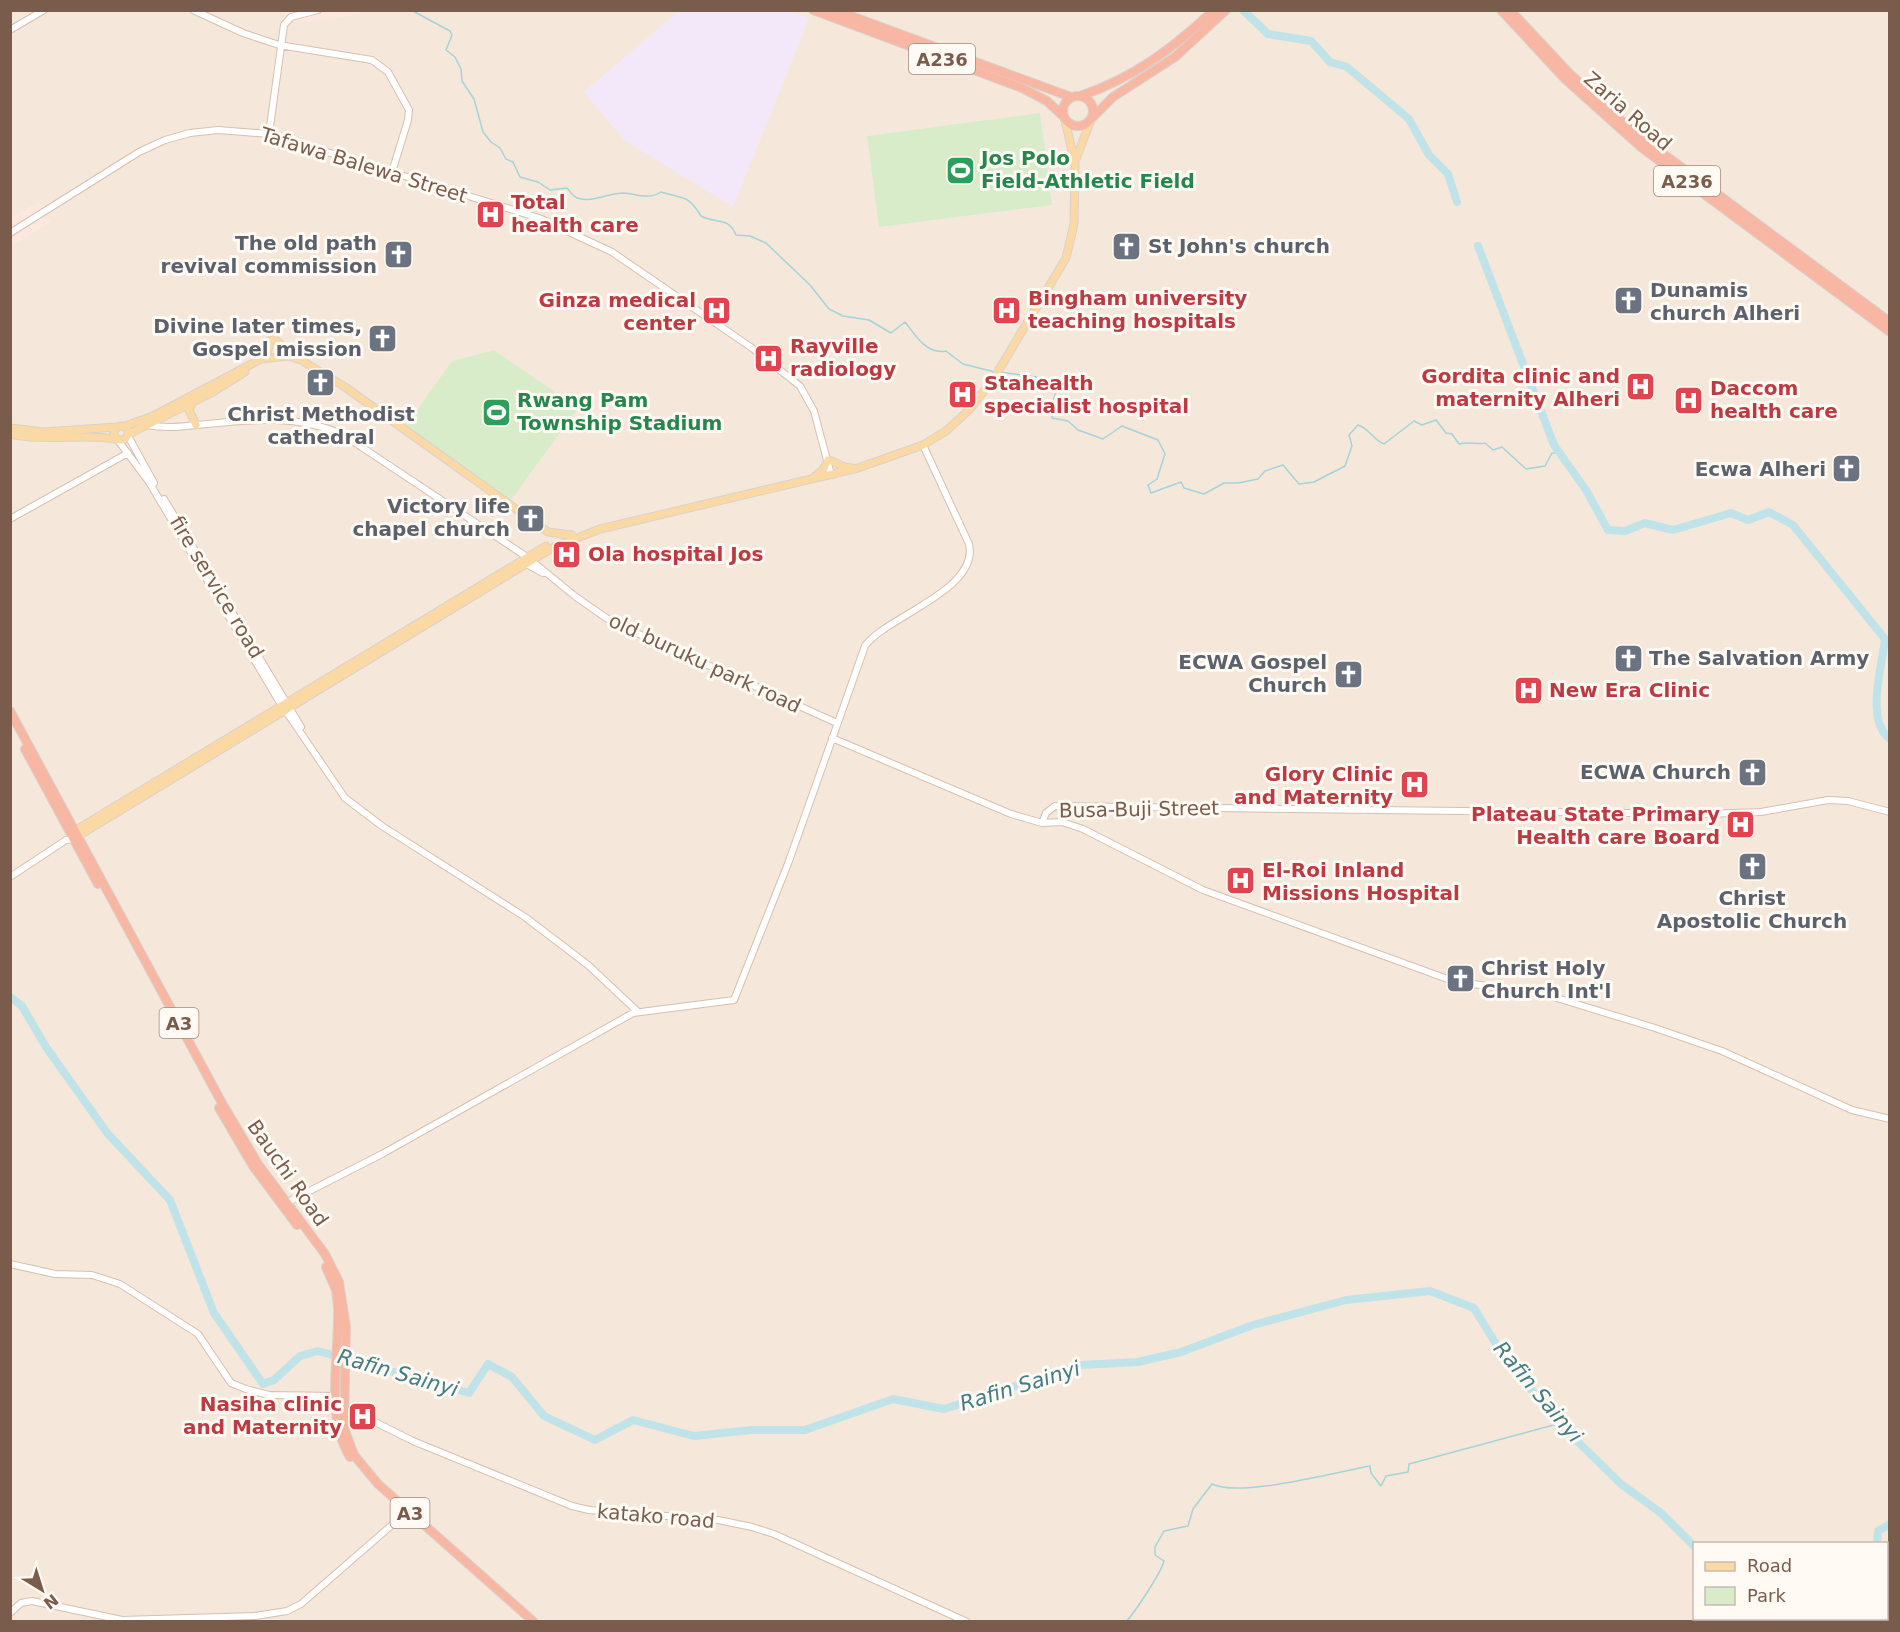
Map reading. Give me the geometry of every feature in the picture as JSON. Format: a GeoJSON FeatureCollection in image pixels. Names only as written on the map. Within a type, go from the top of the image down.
{"type":"FeatureCollection","features":[{"type":"Feature","properties":{"kind":"highway","name":"A236"},"geometry":{"type":"LineString","coordinates":[[813,10],[1036,94],[1065,118]]}},
{"type":"Feature","properties":{"kind":"highway","name":"A236"},"geometry":{"type":"LineString","coordinates":[[835,10],[1075,97]]}},
{"type":"Feature","properties":{"kind":"highway"},"geometry":{"type":"LineString","coordinates":[[1214,10],[1169,50],[1144,68],[1121,80],[1075,97],[1065,104],[1065,118],[1076,126],[1091,119],[1113,97],[1175,57],[1227,10]]}},
{"type":"Feature","properties":{"kind":"highway","name":"Zaria Road"},"geometry":{"type":"LineString","coordinates":[[1501,10],[1565,79],[1632,134],[1890,332]]}},
{"type":"Feature","properties":{"kind":"highway","name":"A236"},"geometry":{"type":"LineString","coordinates":[[1510,10],[1570,74],[1632,134],[1890,322]]}},
{"type":"Feature","properties":{"kind":"highway"},"geometry":{"type":"LineString","coordinates":[[1075,97],[1092,105],[1091,119]]}},
{"type":"Feature","properties":{"kind":"highway","name":"Bauchi Road"},"geometry":{"type":"LineString","coordinates":[[10,711],[73,836]]}},
{"type":"Feature","properties":{"kind":"highway","name":"Bauchi Road"},"geometry":{"type":"LineString","coordinates":[[10,721],[222,1103],[284,1204],[325,1254],[335,1272],[345,1302],[341,1373],[345,1434],[357,1461],[407,1513],[526,1622]]}},
{"type":"Feature","properties":{"kind":"highway","name":"Bauchi Road"},"geometry":{"type":"LineString","coordinates":[[341,1373],[336,1396],[338,1427],[345,1448],[368,1481],[534,1622]]}},
{"type":"Feature","properties":{"kind":"main road"},"geometry":{"type":"LineString","coordinates":[[527,561],[549,544],[572,534],[858,468],[923,445],[958,420],[994,378],[1066,258],[1074,224],[1075,164],[1065,118]]}},
{"type":"Feature","properties":{"kind":"main road"},"geometry":{"type":"LineString","coordinates":[[1075,164],[1091,119]]}},
{"type":"Feature","properties":{"kind":"main road"},"geometry":{"type":"LineString","coordinates":[[10,428],[45,432],[121,427],[153,416],[256,361],[267,353],[274,340],[311,367],[345,387],[548,532],[551,538],[549,544]]}},
{"type":"Feature","properties":{"kind":"main road"},"geometry":{"type":"LineString","coordinates":[[256,361],[277,355],[301,360]]}},
{"type":"Feature","properties":{"kind":"main road"},"geometry":{"type":"LineString","coordinates":[[10,435],[42,439],[87,436],[124,440],[128,435],[269,361],[285,359],[311,367]]}},
{"type":"Feature","properties":{"kind":"main road"},"geometry":{"type":"LineString","coordinates":[[192,403],[189,410],[195,425]]}},
{"type":"Feature","properties":{"kind":"main road"},"geometry":{"type":"LineString","coordinates":[[121,427],[128,435]]}},
{"type":"Feature","properties":{"kind":"main road"},"geometry":{"type":"LineString","coordinates":[[117,439],[114,433],[121,427]]}},
{"type":"Feature","properties":{"kind":"main road"},"geometry":{"type":"LineString","coordinates":[[811,480],[823,470],[830,460],[844,467],[858,468]]}},
{"type":"Feature","properties":{"kind":"main road"},"geometry":{"type":"LineString","coordinates":[[73,836],[285,705],[527,561],[554,547],[600,529]]}},
{"type":"Feature","properties":{"kind":"main road"},"geometry":{"type":"LineString","coordinates":[[548,532],[572,534]]}},
{"type":"Feature","properties":{"kind":"street"},"geometry":{"type":"LineString","coordinates":[[10,30],[45,10]]}},
{"type":"Feature","properties":{"kind":"street"},"geometry":{"type":"LineString","coordinates":[[193,10],[243,33],[279,45],[372,60],[388,72],[409,110],[392,172]]}},
{"type":"Feature","properties":{"kind":"street"},"geometry":{"type":"LineString","coordinates":[[269,134],[279,45],[288,19],[318,10]]}},
{"type":"Feature","properties":{"kind":"street","name":"Tafawa Balewa Street"},"geometry":{"type":"LineString","coordinates":[[10,230],[138,152],[177,136],[218,129],[269,134],[549,222],[617,255],[793,379],[805,393],[814,411],[834,474]]}},
{"type":"Feature","properties":{"kind":"street","name":"old buruku park road"},"geometry":{"type":"LineString","coordinates":[[147,425],[169,428],[278,419],[307,422],[331,429],[372,452],[612,622],[837,723]]}},
{"type":"Feature","properties":{"kind":"street","name":"fire service road"},"geometry":{"type":"LineString","coordinates":[[128,435],[285,705],[335,785],[357,809],[525,917],[596,972],[637,1011]]}},
{"type":"Feature","properties":{"kind":"street"},"geometry":{"type":"LineString","coordinates":[[117,439],[149,482],[285,705]]}},
{"type":"Feature","properties":{"kind":"street"},"geometry":{"type":"LineString","coordinates":[[284,1204],[382,1154],[637,1011],[734,1000],[789,861],[837,723],[869,641],[882,630],[935,598],[957,576],[969,558],[969,544],[923,445]]}},
{"type":"Feature","properties":{"kind":"street"},"geometry":{"type":"LineString","coordinates":[[10,519],[128,453]]}},
{"type":"Feature","properties":{"kind":"street"},"geometry":{"type":"LineString","coordinates":[[832,738],[1011,814],[1042,823],[1062,822],[1083,829],[1203,890],[1453,981],[1548,995],[1655,1028],[1722,1052],[1852,1110],[1890,1119]]}},
{"type":"Feature","properties":{"kind":"street","name":"Busa-Buji Street"},"geometry":{"type":"LineString","coordinates":[[1042,823],[1046,813],[1055,806],[1706,814],[1761,812],[1817,801],[1840,800],[1890,812]]}},
{"type":"Feature","properties":{"kind":"street"},"geometry":{"type":"LineString","coordinates":[[10,877],[73,836]]}},
{"type":"Feature","properties":{"kind":"street"},"geometry":{"type":"LineString","coordinates":[[10,1264],[55,1274],[92,1275],[120,1284],[198,1334],[231,1383],[269,1395],[336,1396]]}},
{"type":"Feature","properties":{"kind":"street","name":"katako road"},"geometry":{"type":"LineString","coordinates":[[344,1412],[369,1420],[413,1441],[572,1506],[589,1510],[718,1520],[774,1534],[967,1622]]}},
{"type":"Feature","properties":{"kind":"street"},"geometry":{"type":"LineString","coordinates":[[10,1613],[21,1603],[32,1601],[122,1620],[275,1614],[301,1604],[407,1513]]}},
{"type":"Feature","properties":{"kind":"shaded area"},"geometry":{"type":"Polygon","coordinates":[[[11,11],[1889,11],[1889,1621],[11,1622],[11,11]]]}},
{"type":"Feature","properties":{"kind":"shaded area"},"geometry":{"type":"Polygon","coordinates":[[[278,11],[366,11],[343,17],[304,21],[278,11]]]}},
{"type":"Feature","properties":{"kind":"shaded area"},"geometry":{"type":"Polygon","coordinates":[[[679,11],[790,11],[809,18],[733,207],[624,140],[584,92],[679,11]]]}},
{"type":"Feature","properties":{"kind":"shaded area"},"geometry":{"type":"Polygon","coordinates":[[[39,202],[51,222],[11,246],[10,218],[39,202]]]}},
{"type":"Feature","properties":{"kind":"green space","name":"Jos Polo Field-Athletic Field"},"geometry":{"type":"Polygon","coordinates":[[[1040,113],[1052,205],[879,227],[867,136],[1040,113]]]}},
{"type":"Feature","properties":{"kind":"green space"},"geometry":{"type":"Polygon","coordinates":[[[494,350],[578,408],[511,500],[406,426],[452,361],[494,350]]]}},
{"type":"Feature","properties":{"kind":"waterway"},"geometry":{"type":"LineString","coordinates":[[411,10],[450,31],[452,35],[446,50],[455,57],[461,69],[462,81],[474,99],[483,132],[500,148],[506,159],[513,162],[520,177],[538,182],[550,190],[567,188],[574,196],[583,199],[624,193],[652,196],[661,192],[684,198],[701,216],[729,225],[736,235],[750,236],[766,243],[810,285],[829,309],[843,316],[869,320],[891,333],[905,322],[918,338],[933,350],[946,351],[963,364],[995,372]]}},
{"type":"Feature","properties":{"kind":"waterway"},"geometry":{"type":"LineString","coordinates":[[1243,10],[1268,34],[1311,41],[1330,62],[1347,67],[1409,119],[1429,155],[1448,174],[1457,202]]}},
{"type":"Feature","properties":{"kind":"waterway"},"geometry":{"type":"LineString","coordinates":[[1478,246],[1554,445],[1586,490],[1608,530],[1625,531],[1645,523],[1673,530],[1731,513],[1748,520],[1769,512],[1793,525],[1885,639],[1877,706],[1882,730],[1890,739]]}},
{"type":"Feature","properties":{"kind":"waterway"},"geometry":{"type":"LineString","coordinates":[[1000,372],[1036,377],[1053,383],[1056,392],[1051,406],[1052,418],[1068,421],[1078,430],[1103,439],[1122,426],[1158,440],[1165,454],[1157,479],[1148,485],[1151,493],[1181,482],[1184,488],[1204,494],[1224,483],[1258,479],[1265,471],[1283,465],[1299,484],[1314,482],[1345,466],[1352,446],[1349,435],[1358,425],[1384,444],[1414,421],[1422,425],[1436,420],[1446,433],[1452,434],[1459,444],[1485,443],[1493,450],[1502,447],[1526,469],[1545,466],[1552,453],[1559,453]]}},
{"type":"Feature","properties":{"kind":"waterway","name":"Rafin Sainyi"},"geometry":{"type":"LineString","coordinates":[[10,997],[22,1006],[46,1047],[108,1134],[170,1200],[214,1313],[263,1384],[274,1380],[300,1356],[318,1351],[469,1393],[488,1364],[512,1377],[544,1416],[595,1440],[633,1420],[694,1436],[751,1430],[805,1430],[893,1399],[944,1409],[1081,1365],[1138,1362],[1181,1352],[1253,1325],[1346,1300],[1430,1291],[1474,1308],[1507,1362],[1570,1434],[1621,1484],[1661,1513],[1693,1545]]}},
{"type":"Feature","properties":{"kind":"waterway"},"geometry":{"type":"LineString","coordinates":[[1126,1622],[1162,1567],[1164,1561],[1155,1555],[1155,1547],[1164,1531],[1188,1526],[1193,1509],[1212,1484],[1244,1488],[1265,1486],[1370,1466],[1371,1473],[1381,1486],[1386,1476],[1408,1472],[1409,1464],[1561,1423]]}},
{"type":"Feature","properties":{"kind":"waterway","name":"Rafin Sainyi"},"geometry":{"type":"LineString","coordinates":[[1877,1542],[1878,1531],[1890,1524]]}},
{"type":"Feature","properties":{"kind":"place","name":"Jos Polo Field-Athletic Field"},"geometry":{"type":"Point","coordinates":[960,170]}},
{"type":"Feature","properties":{"kind":"place","name":"Total health care"},"geometry":{"type":"Point","coordinates":[490,214]}},
{"type":"Feature","properties":{"kind":"place","name":"St John's church"},"geometry":{"type":"Point","coordinates":[1127,246]}},
{"type":"Feature","properties":{"kind":"place","name":"The old path revival commission"},"geometry":{"type":"Point","coordinates":[398,254]}},
{"type":"Feature","properties":{"kind":"place","name":"Dunamis church Alheri"},"geometry":{"type":"Point","coordinates":[1629,301]}},
{"type":"Feature","properties":{"kind":"place","name":"Bingham university teaching hospitals"},"geometry":{"type":"Point","coordinates":[1007,310]}},
{"type":"Feature","properties":{"kind":"place","name":"Ginza medical center"},"geometry":{"type":"Point","coordinates":[717,311]}},
{"type":"Feature","properties":{"kind":"place","name":"Divine later times, Gospel mission"},"geometry":{"type":"Point","coordinates":[383,338]}},
{"type":"Feature","properties":{"kind":"place","name":"Rayville radiology"},"geometry":{"type":"Point","coordinates":[769,358]}},
{"type":"Feature","properties":{"kind":"place","name":"Christ Methodist cathedral"},"geometry":{"type":"Point","coordinates":[321,383]}},
{"type":"Feature","properties":{"kind":"place","name":"Gordita clinic and maternity Alheri"},"geometry":{"type":"Point","coordinates":[1641,387]}},
{"type":"Feature","properties":{"kind":"place","name":"Stahealth specialist hospital"},"geometry":{"type":"Point","coordinates":[963,394]}},
{"type":"Feature","properties":{"kind":"place","name":"Daccom health care"},"geometry":{"type":"Point","coordinates":[1689,400]}},
{"type":"Feature","properties":{"kind":"place","name":"Rwang Pam Township Stadium"},"geometry":{"type":"Point","coordinates":[496,412]}},
{"type":"Feature","properties":{"kind":"place","name":"Ecwa Alheri"},"geometry":{"type":"Point","coordinates":[1847,469]}},
{"type":"Feature","properties":{"kind":"place","name":"Victory life chapel church"},"geometry":{"type":"Point","coordinates":[531,518]}},
{"type":"Feature","properties":{"kind":"place","name":"Ola hospital Jos"},"geometry":{"type":"Point","coordinates":[567,554]}},
{"type":"Feature","properties":{"kind":"place","name":"The Salvation Army"},"geometry":{"type":"Point","coordinates":[1628,658]}},
{"type":"Feature","properties":{"kind":"place","name":"ECWA Gospel Church"},"geometry":{"type":"Point","coordinates":[1348,674]}},
{"type":"Feature","properties":{"kind":"place","name":"New Era Clinic"},"geometry":{"type":"Point","coordinates":[1528,690]}},
{"type":"Feature","properties":{"kind":"place","name":"ECWA Church"},"geometry":{"type":"Point","coordinates":[1752,772]}},
{"type":"Feature","properties":{"kind":"place","name":"Glory Clinic and Maternity"},"geometry":{"type":"Point","coordinates":[1414,785]}},
{"type":"Feature","properties":{"kind":"place","name":"Plateau State Primary Health care Board"},"geometry":{"type":"Point","coordinates":[1741,825]}},
{"type":"Feature","properties":{"kind":"place","name":"Christ Apostolic Church"},"geometry":{"type":"Point","coordinates":[1752,867]}},
{"type":"Feature","properties":{"kind":"place","name":"El-Roi Inland Missions Hospital"},"geometry":{"type":"Point","coordinates":[1241,881]}},
{"type":"Feature","properties":{"kind":"place","name":"Christ Holy Church Int'l"},"geometry":{"type":"Point","coordinates":[1460,979]}},
{"type":"Feature","properties":{"kind":"place","name":"Nasiha clinic and Maternity"},"geometry":{"type":"Point","coordinates":[363,1416]}}]}
